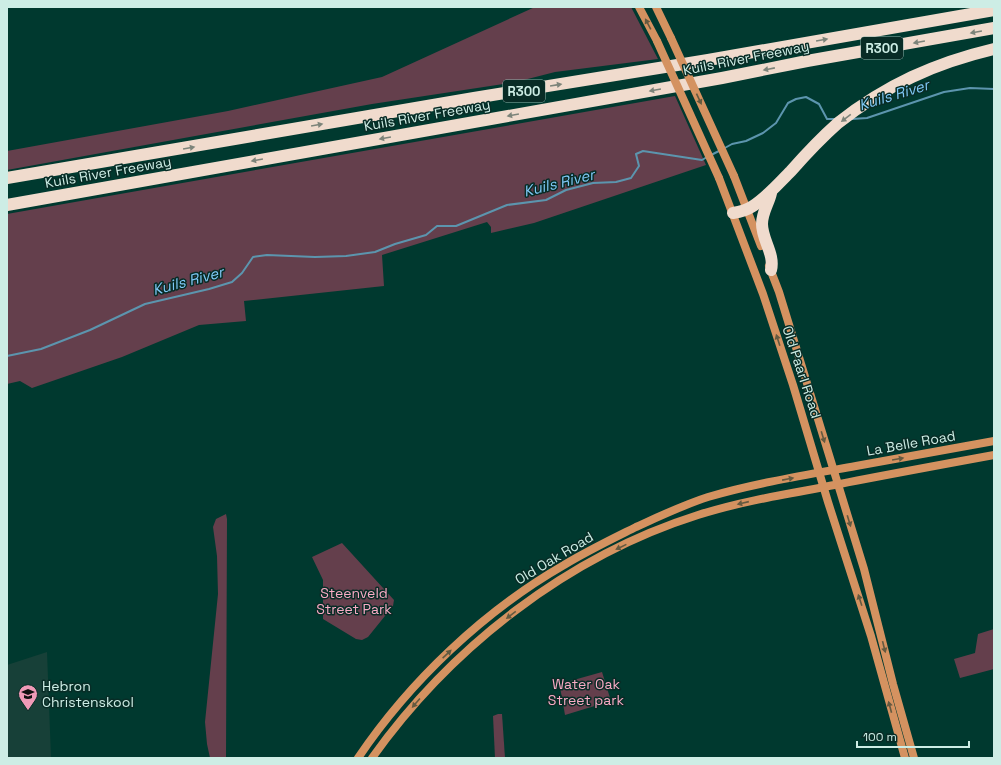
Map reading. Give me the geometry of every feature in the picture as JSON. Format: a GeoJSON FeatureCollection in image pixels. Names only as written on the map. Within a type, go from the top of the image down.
{"type":"FeatureCollection","features":[{"type":"Feature","properties":{"kind":"highway","name":"Kuils River Freeway"},"geometry":{"type":"LineString","coordinates":[[7,178],[474,98],[708,60],[994,10]]}},
{"type":"Feature","properties":{"kind":"highway","name":"Kuils River Freeway"},"geometry":{"type":"LineString","coordinates":[[7,205],[722,78],[994,28]]}},
{"type":"Feature","properties":{"kind":"highway"},"geometry":{"type":"LineString","coordinates":[[733,213],[748,210],[753,207],[771,192],[813,146],[838,124],[890,87],[932,68],[994,49]]}},
{"type":"Feature","properties":{"kind":"highway"},"geometry":{"type":"LineString","coordinates":[[771,192],[762,223],[763,234],[771,257],[771,270]]}},
{"type":"Feature","properties":{"kind":"main road","name":"Old Paarl Road"},"geometry":{"type":"LineString","coordinates":[[639,7],[657,41],[719,178],[763,294],[871,636],[905,758]]}},
{"type":"Feature","properties":{"kind":"main road","name":"Old Paarl Road"},"geometry":{"type":"LineString","coordinates":[[656,7],[734,176],[779,292],[864,569],[893,684],[914,758]]}},
{"type":"Feature","properties":{"kind":"main road","name":"La Belle Road"},"geometry":{"type":"LineString","coordinates":[[819,473],[994,441]]}},
{"type":"Feature","properties":{"kind":"main road","name":"La Belle Road"},"geometry":{"type":"LineString","coordinates":[[824,487],[994,455]]}},
{"type":"Feature","properties":{"kind":"main road","name":"Old Oak Road"},"geometry":{"type":"LineString","coordinates":[[358,758],[380,728],[429,671],[482,623],[563,565],[612,539],[681,506],[723,493],[819,473]]}},
{"type":"Feature","properties":{"kind":"main road","name":"Old Oak Road"},"geometry":{"type":"LineString","coordinates":[[372,758],[419,699],[461,656],[492,629],[531,600],[576,570],[637,539],[697,515],[742,503],[824,487]]}},
{"type":"Feature","properties":{"kind":"shaded area","name":"Hebron Christenskool"},"geometry":{"type":"Polygon","coordinates":[[[47,652],[51,758],[7,758],[7,665],[47,652]]]}},
{"type":"Feature","properties":{"kind":"green space"},"geometry":{"type":"Polygon","coordinates":[[[535,7],[631,7],[658,59],[555,72],[516,82],[372,104],[7,170],[7,151],[228,111],[382,77],[535,7]]]}},
{"type":"Feature","properties":{"kind":"green space"},"geometry":{"type":"Polygon","coordinates":[[[675,96],[706,165],[534,223],[491,233],[491,227],[487,222],[382,255],[384,286],[244,301],[246,321],[199,325],[122,357],[32,388],[20,381],[7,384],[7,214],[675,96]]]}},
{"type":"Feature","properties":{"kind":"green space"},"geometry":{"type":"Polygon","coordinates":[[[226,514],[226,758],[210,758],[205,722],[218,594],[217,556],[213,527],[216,519],[226,514]]]}},
{"type":"Feature","properties":{"kind":"green space","name":"Steenveld Street Park"},"geometry":{"type":"Polygon","coordinates":[[[342,543],[394,600],[393,606],[368,637],[362,640],[356,639],[323,619],[323,580],[312,557],[342,543]]]}},
{"type":"Feature","properties":{"kind":"green space"},"geometry":{"type":"Polygon","coordinates":[[[994,629],[994,669],[960,678],[954,659],[975,653],[978,634],[994,629]]]}},
{"type":"Feature","properties":{"kind":"green space","name":"Water Oak Street park"},"geometry":{"type":"Polygon","coordinates":[[[602,672],[611,701],[565,715],[560,687],[563,683],[602,672]]]}},
{"type":"Feature","properties":{"kind":"green space"},"geometry":{"type":"Polygon","coordinates":[[[502,714],[505,758],[495,758],[493,716],[502,714]]]}},
{"type":"Feature","properties":{"kind":"waterway","name":"Kuils River"},"geometry":{"type":"LineString","coordinates":[[852,119],[867,118],[944,92],[970,88],[994,89]]}},
{"type":"Feature","properties":{"kind":"waterway","name":"Kuils River"},"geometry":{"type":"LineString","coordinates":[[723,149],[732,144],[746,141],[763,133],[776,123],[788,103],[796,99],[806,97],[819,104],[827,119],[836,119]]}},
{"type":"Feature","properties":{"kind":"waterway","name":"Kuils River"},"geometry":{"type":"LineString","coordinates":[[7,356],[41,349],[90,330],[145,304],[232,282],[242,273],[253,257],[267,255],[315,257],[346,256],[375,252],[395,244],[426,235],[437,226],[456,226],[507,205],[546,200],[566,190],[593,183],[616,182],[631,178],[639,166],[636,154],[643,151],[702,160],[707,157]]}},
{"type":"Feature","properties":{"kind":"waterway","name":"Kuils River"},"geometry":{"type":"LineString","coordinates":[[711,155],[719,151]]}},
{"type":"Feature","properties":{"kind":"place","name":"Hebron Christenskool"},"geometry":{"type":"Point","coordinates":[28,711]}}]}
